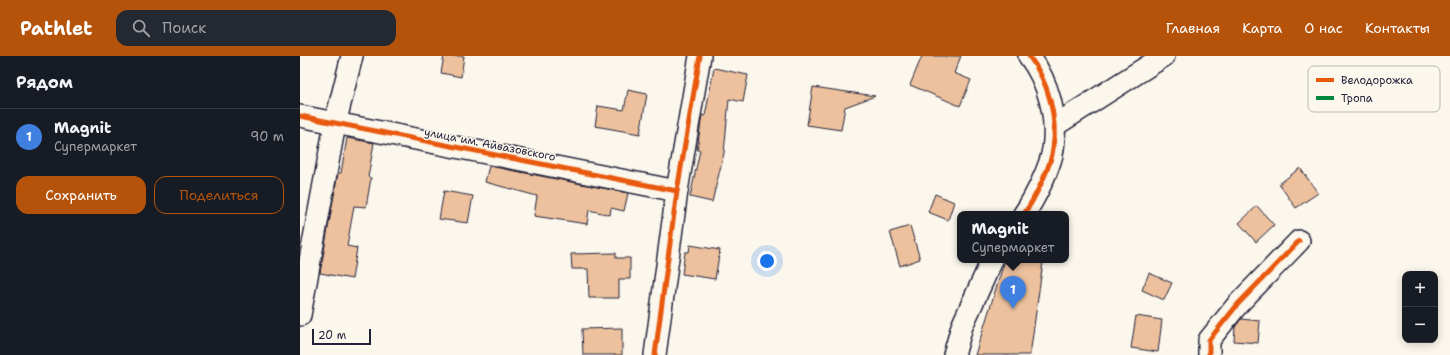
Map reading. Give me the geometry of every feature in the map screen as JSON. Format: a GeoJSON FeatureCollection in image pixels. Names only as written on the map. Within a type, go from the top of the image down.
{"type":"FeatureCollection","features":[{"type":"Feature","properties":{"kind":"street"},"geometry":{"type":"LineString","coordinates":[[300,315],[304,265],[335,124],[352,56]]}},
{"type":"Feature","properties":{"kind":"street"},"geometry":{"type":"LineString","coordinates":[[655,355],[677,191],[700,56]]}},
{"type":"Feature","properties":{"kind":"street"},"geometry":{"type":"LineString","coordinates":[[1026,211],[1043,180],[1053,150],[1054,126],[1050,98],[1036,66],[1028,56]]}},
{"type":"Feature","properties":{"kind":"street"},"geometry":{"type":"LineString","coordinates":[[1054,126],[1164,56]]}},
{"type":"Feature","properties":{"kind":"street","name":"улица им. Айвазовского"},"geometry":{"type":"LineString","coordinates":[[300,116],[677,191]]}},
{"type":"Feature","properties":{"kind":"street"},"geometry":{"type":"LineString","coordinates":[[1209,355],[1209,340],[1238,304],[1298,241]]}},
{"type":"Feature","properties":{"kind":"street"},"geometry":{"type":"LineString","coordinates":[[954,355],[962,326],[991,263]]}},
{"type":"Feature","properties":{"kind":"building"},"geometry":{"type":"Polygon","coordinates":[[[444,56],[464,56],[461,77],[441,73],[444,56]]]}},
{"type":"Feature","properties":{"kind":"building"},"geometry":{"type":"Polygon","coordinates":[[[922,56],[961,56],[954,73],[971,80],[960,106],[910,85],[922,56]]]}},
{"type":"Feature","properties":{"kind":"building"},"geometry":{"type":"Polygon","coordinates":[[[714,68],[748,75],[743,102],[729,99],[724,153],[712,202],[690,197],[700,150],[697,150],[702,115],[705,116],[714,68]]]}},
{"type":"Feature","properties":{"kind":"building"},"geometry":{"type":"Polygon","coordinates":[[[813,87],[875,96],[845,107],[841,130],[807,125],[813,87]]]}},
{"type":"Feature","properties":{"kind":"building"},"geometry":{"type":"Polygon","coordinates":[[[628,90],[647,94],[640,134],[595,126],[598,106],[624,110],[628,90]]]}},
{"type":"Feature","properties":{"kind":"building"},"geometry":{"type":"Polygon","coordinates":[[[347,138],[374,143],[368,177],[371,178],[366,207],[354,206],[347,246],[357,248],[352,279],[320,273],[338,173],[341,173],[347,138]]]}},
{"type":"Feature","properties":{"kind":"building"},"geometry":{"type":"Polygon","coordinates":[[[489,166],[628,193],[624,211],[611,208],[610,215],[589,210],[587,224],[534,216],[537,196],[485,182],[489,166]]]}},
{"type":"Feature","properties":{"kind":"building"},"geometry":{"type":"Polygon","coordinates":[[[1300,168],[1318,193],[1296,208],[1279,184],[1300,168]]]}},
{"type":"Feature","properties":{"kind":"building"},"geometry":{"type":"Polygon","coordinates":[[[444,191],[473,196],[468,223],[439,219],[444,191]]]}},
{"type":"Feature","properties":{"kind":"building"},"geometry":{"type":"Polygon","coordinates":[[[935,194],[954,202],[948,220],[928,212],[935,194]]]}},
{"type":"Feature","properties":{"kind":"building"},"geometry":{"type":"Polygon","coordinates":[[[1257,206],[1274,225],[1256,242],[1239,223],[1257,206]]]}},
{"type":"Feature","properties":{"kind":"building"},"geometry":{"type":"Polygon","coordinates":[[[910,226],[920,259],[900,266],[890,232],[910,226]]]}},
{"type":"Feature","properties":{"kind":"building"},"geometry":{"type":"Polygon","coordinates":[[[690,245],[720,250],[715,279],[682,274],[685,252],[689,252],[690,245]]]}},
{"type":"Feature","properties":{"kind":"building"},"geometry":{"type":"Polygon","coordinates":[[[616,253],[616,258],[630,258],[630,279],[619,279],[619,298],[589,298],[588,269],[572,269],[571,254],[616,253]]]}},
{"type":"Feature","properties":{"kind":"building"},"geometry":{"type":"Polygon","coordinates":[[[1004,263],[1043,263],[1030,355],[975,355],[1004,263]]]}},
{"type":"Feature","properties":{"kind":"building"},"geometry":{"type":"Polygon","coordinates":[[[1149,273],[1172,283],[1164,300],[1142,290],[1149,273]]]}},
{"type":"Feature","properties":{"kind":"building"},"geometry":{"type":"Polygon","coordinates":[[[1136,316],[1162,320],[1158,352],[1131,348],[1136,316]]]}},
{"type":"Feature","properties":{"kind":"building"},"geometry":{"type":"Polygon","coordinates":[[[1241,319],[1260,321],[1258,343],[1234,341],[1235,327],[1241,319]]]}},
{"type":"Feature","properties":{"kind":"building"},"geometry":{"type":"Polygon","coordinates":[[[622,328],[622,355],[583,355],[582,329],[622,328]]]}},
{"type":"Feature","properties":{"kind":"cycle path"},"geometry":{"type":"LineString","coordinates":[[655,355],[677,191],[700,56]]}},
{"type":"Feature","properties":{"kind":"cycle path"},"geometry":{"type":"LineString","coordinates":[[1026,211],[1046,173],[1052,156],[1054,137],[1053,112],[1050,100],[1036,66],[1029,56]]}},
{"type":"Feature","properties":{"kind":"cycle path"},"geometry":{"type":"LineString","coordinates":[[300,116],[677,191]]}},
{"type":"Feature","properties":{"kind":"cycle path"},"geometry":{"type":"LineString","coordinates":[[1209,355],[1209,340],[1238,304],[1299,241]]}},
{"type":"Feature","properties":{"kind":"place","name":"Magnit"},"geometry":{"type":"Point","coordinates":[1013,309]}}]}
